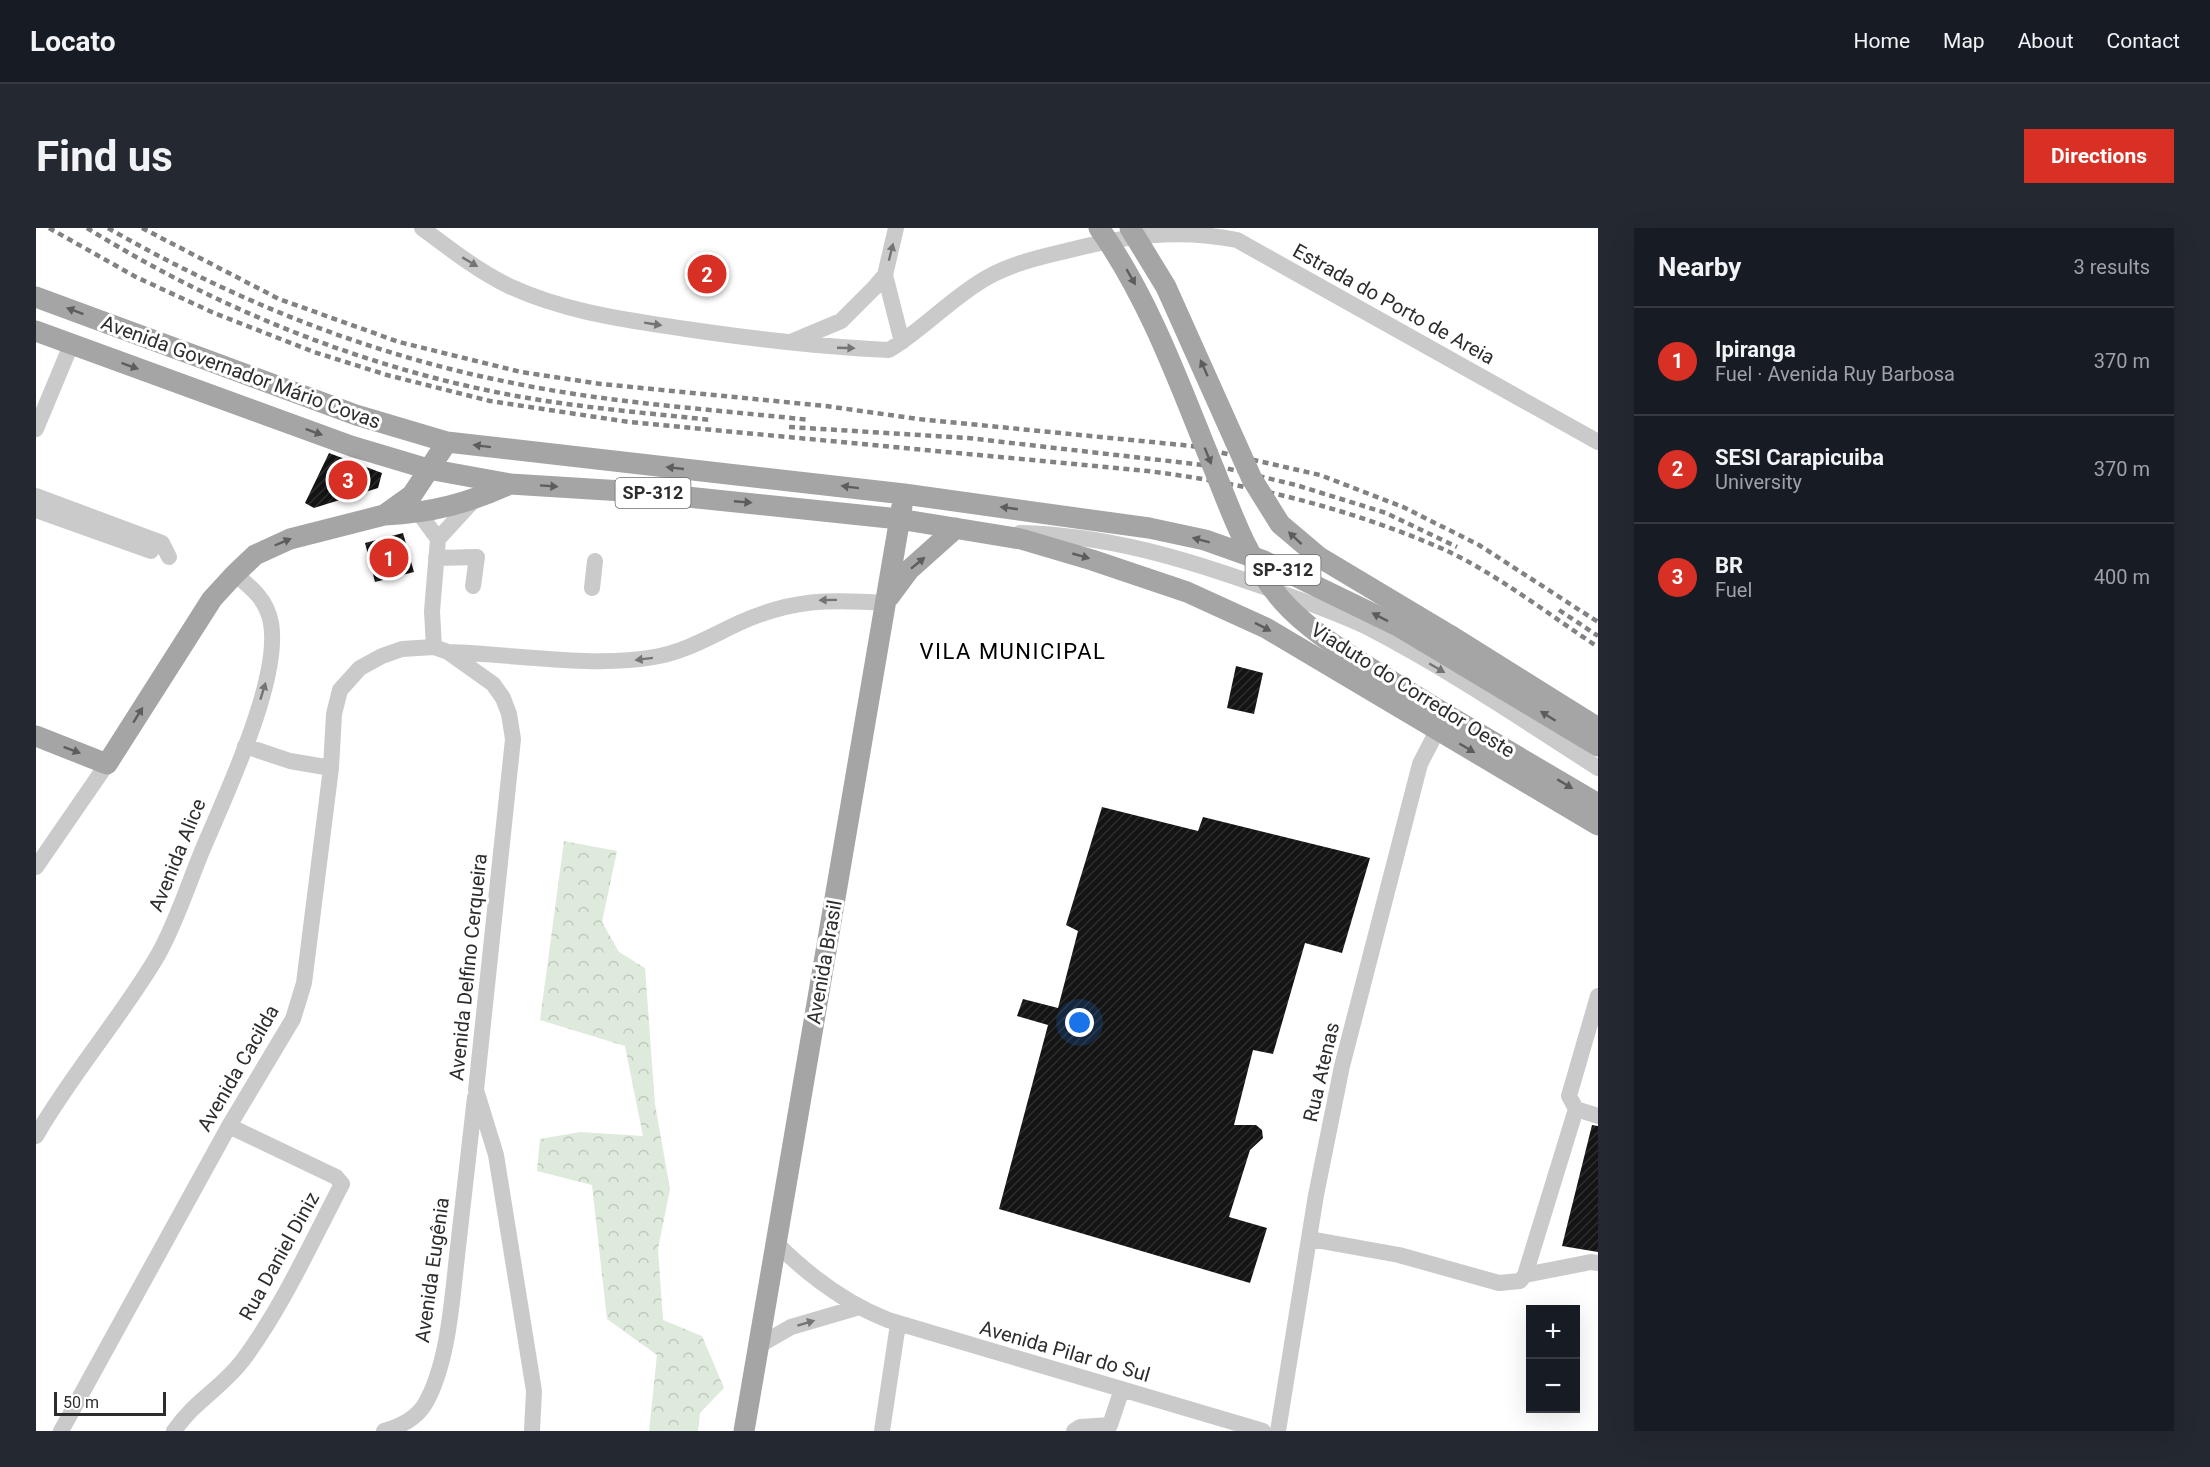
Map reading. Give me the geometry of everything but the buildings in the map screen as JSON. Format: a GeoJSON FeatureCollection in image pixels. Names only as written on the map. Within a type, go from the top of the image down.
{"type":"FeatureCollection","features":[{"type":"Feature","properties":{"kind":"main road","name":"Viaduto do Corredor Oeste"},"geometry":{"type":"LineString","coordinates":[[1099,228],[1125,268],[1157,328],[1235,522],[1267,581],[1298,617],[1440,721],[1598,804]]}},
{"type":"Feature","properties":{"kind":"main road"},"geometry":{"type":"LineString","coordinates":[[1130,228],[1171,296],[1252,479],[1280,524],[1318,557],[1451,636],[1598,728]]}},
{"type":"Feature","properties":{"kind":"main road","name":"Avenida Governador Mário Covas"},"geometry":{"type":"LineString","coordinates":[[36,297],[356,415],[447,441]]}},
{"type":"Feature","properties":{"kind":"main road","name":"Avenida Governador Mário Covas"},"geometry":{"type":"LineString","coordinates":[[36,331],[351,446],[428,469]]}},
{"type":"Feature","properties":{"kind":"main road","name":"SP-312"},"geometry":{"type":"LineString","coordinates":[[447,441],[904,494],[1149,528],[1194,538],[1264,561],[1324,588],[1398,626],[1598,746]]}},
{"type":"Feature","properties":{"kind":"main road"},"geometry":{"type":"LineString","coordinates":[[384,515],[412,495],[447,441]]}},
{"type":"Feature","properties":{"kind":"main road","name":"SP-312"},"geometry":{"type":"LineString","coordinates":[[428,469],[510,484],[639,492],[899,519],[1020,539],[1092,560],[1197,597],[1266,628],[1440,721],[1598,825]]}},
{"type":"Feature","properties":{"kind":"main road"},"geometry":{"type":"LineString","coordinates":[[36,736],[107,764],[212,599],[255,555],[290,539],[384,515],[419,513],[473,501],[510,484]]}},
{"type":"Feature","properties":{"kind":"main road","name":"Avenida Brasil"},"geometry":{"type":"LineString","coordinates":[[744,1431],[904,494]]}},
{"type":"Feature","properties":{"kind":"main road"},"geometry":{"type":"LineString","coordinates":[[886,603],[909,570],[956,528]]}},
{"type":"Feature","properties":{"kind":"street"},"geometry":{"type":"LineString","coordinates":[[423,228],[457,255],[508,286],[555,303],[645,322],[787,344],[889,350],[902,342],[885,275],[896,228]]}},
{"type":"Feature","properties":{"kind":"street","name":"Estrada do Porto de Areia"},"geometry":{"type":"LineString","coordinates":[[902,342],[936,313],[989,276],[1037,258],[1112,238],[1160,231],[1212,234],[1236,240],[1351,306],[1434,348],[1598,442]]}},
{"type":"Feature","properties":{"kind":"street"},"geometry":{"type":"LineString","coordinates":[[787,344],[841,321],[885,275]]}},
{"type":"Feature","properties":{"kind":"street"},"geometry":{"type":"LineString","coordinates":[[36,429],[71,345]]}},
{"type":"Feature","properties":{"kind":"street"},"geometry":{"type":"LineString","coordinates":[[36,496],[162,543],[168,557],[36,510]]}},
{"type":"Feature","properties":{"kind":"street"},"geometry":{"type":"LineString","coordinates":[[441,649],[432,611],[438,539],[473,501]]}},
{"type":"Feature","properties":{"kind":"street"},"geometry":{"type":"LineString","coordinates":[[419,513],[438,539]]}},
{"type":"Feature","properties":{"kind":"street"},"geometry":{"type":"LineString","coordinates":[[983,533],[1069,534],[1193,561],[1322,606],[1366,627],[1443,671],[1598,768]]}},
{"type":"Feature","properties":{"kind":"street"},"geometry":{"type":"LineString","coordinates":[[436,558],[477,557],[473,586]]}},
{"type":"Feature","properties":{"kind":"street"},"geometry":{"type":"LineString","coordinates":[[592,588],[595,561]]}},
{"type":"Feature","properties":{"kind":"street","name":"Avenida Alice"},"geometry":{"type":"LineString","coordinates":[[36,1136],[55,1103],[159,954],[245,746],[265,687],[271,660],[272,624],[264,602],[256,591],[235,574]]}},
{"type":"Feature","properties":{"kind":"street"},"geometry":{"type":"LineString","coordinates":[[1271,589],[1324,588]]}},
{"type":"Feature","properties":{"kind":"street","name":"Avenida Cacilda"},"geometry":{"type":"LineString","coordinates":[[60,1431],[230,1126],[293,1019],[301,996],[331,768],[334,714],[340,690],[348,679],[360,668],[391,653],[412,648],[625,661],[682,650],[770,610],[803,602],[822,599],[886,603]]}},
{"type":"Feature","properties":{"kind":"street","name":"Avenida Delfino Cerqueira"},"geometry":{"type":"LineString","coordinates":[[441,649],[493,684],[508,714],[513,739],[476,1090],[496,1155],[534,1391],[532,1431]]}},
{"type":"Feature","properties":{"kind":"street","name":"Rua Atenas"},"geometry":{"type":"LineString","coordinates":[[1278,1431],[1316,1195],[1342,1066],[1420,764],[1440,721]]}},
{"type":"Feature","properties":{"kind":"street"},"geometry":{"type":"LineString","coordinates":[[245,746],[290,761],[331,768]]}},
{"type":"Feature","properties":{"kind":"street"},"geometry":{"type":"LineString","coordinates":[[36,867],[107,764]]}},
{"type":"Feature","properties":{"kind":"street"},"geometry":{"type":"LineString","coordinates":[[1598,996],[1569,1096],[1576,1109],[1598,1116]]}},
{"type":"Feature","properties":{"kind":"street","name":"Avenida Eugênia"},"geometry":{"type":"LineString","coordinates":[[384,1431],[399,1427],[413,1418],[425,1404],[439,1368],[453,1291],[476,1090]]}},
{"type":"Feature","properties":{"kind":"street"},"geometry":{"type":"LineString","coordinates":[[1310,1239],[1399,1255],[1499,1283],[1520,1281],[1525,1275],[1576,1109]]}},
{"type":"Feature","properties":{"kind":"street","name":"Rua Daniel Diniz"},"geometry":{"type":"LineString","coordinates":[[174,1431],[188,1410],[229,1378],[245,1358],[275,1310],[342,1184],[336,1177],[230,1126]]}},
{"type":"Feature","properties":{"kind":"street","name":"Avenida Pilar do Sul"},"geometry":{"type":"LineString","coordinates":[[776,1244],[807,1273],[856,1308],[898,1324],[1122,1389],[1240,1427],[1263,1431]]}},
{"type":"Feature","properties":{"kind":"street"},"geometry":{"type":"LineString","coordinates":[[1525,1275],[1591,1262],[1598,1263]]}},
{"type":"Feature","properties":{"kind":"street"},"geometry":{"type":"LineString","coordinates":[[758,1346],[791,1328],[856,1308]]}},
{"type":"Feature","properties":{"kind":"street"},"geometry":{"type":"LineString","coordinates":[[882,1431],[898,1324]]}},
{"type":"Feature","properties":{"kind":"street"},"geometry":{"type":"LineString","coordinates":[[1074,1431],[1080,1427],[1110,1425],[1122,1389]]}},
{"type":"Feature","properties":{"kind":"green space"},"geometry":{"type":"Polygon","coordinates":[[[564,841],[617,851],[602,922],[619,952],[645,968],[655,1104],[670,1189],[658,1249],[663,1320],[702,1336],[724,1388],[700,1413],[698,1431],[649,1431],[657,1355],[607,1319],[592,1185],[537,1171],[540,1139],[580,1132],[643,1136],[625,1046],[540,1020],[564,841]]]}},
{"type":"Feature","properties":{"kind":"railway"},"geometry":{"type":"LineString","coordinates":[[49,228],[136,277],[214,313],[314,352],[387,375],[490,401],[629,422],[1148,471],[1224,483],[1335,510],[1372,521],[1443,549],[1502,582],[1598,647]]}},
{"type":"Feature","properties":{"kind":"railway"},"geometry":{"type":"LineString","coordinates":[[87,228],[137,258],[242,310],[297,333],[408,371],[545,401],[711,420]]}},
{"type":"Feature","properties":{"kind":"railway"},"geometry":{"type":"LineString","coordinates":[[108,228],[203,278],[302,322],[352,340],[455,370],[583,395],[810,420]]}},
{"type":"Feature","properties":{"kind":"railway"},"geometry":{"type":"LineString","coordinates":[[142,228],[279,299],[399,342],[521,372],[601,384],[826,406],[918,419],[1192,446],[1320,475],[1403,507],[1479,545],[1598,622]]}},
{"type":"Feature","properties":{"kind":"railway"},"geometry":{"type":"LineString","coordinates":[[789,427],[968,438],[1221,467],[1296,485],[1386,513],[1457,547]]}},
{"type":"Feature","properties":{"kind":"railway"},"geometry":{"type":"LineString","coordinates":[[1559,610],[1598,636]]}},
{"type":"Feature","properties":{"kind":"place","name":"SESI Carapicuiba"},"geometry":{"type":"Point","coordinates":[707,274]}},
{"type":"Feature","properties":{"kind":"place","name":"BR"},"geometry":{"type":"Point","coordinates":[348,480]}},
{"type":"Feature","properties":{"kind":"place","name":"Ipiranga"},"geometry":{"type":"Point","coordinates":[389,558]}},
{"type":"Feature","properties":{"kind":"district","name":"VILA MUNICIPAL"},"geometry":{"type":"Point","coordinates":[1013,651]}}]}
